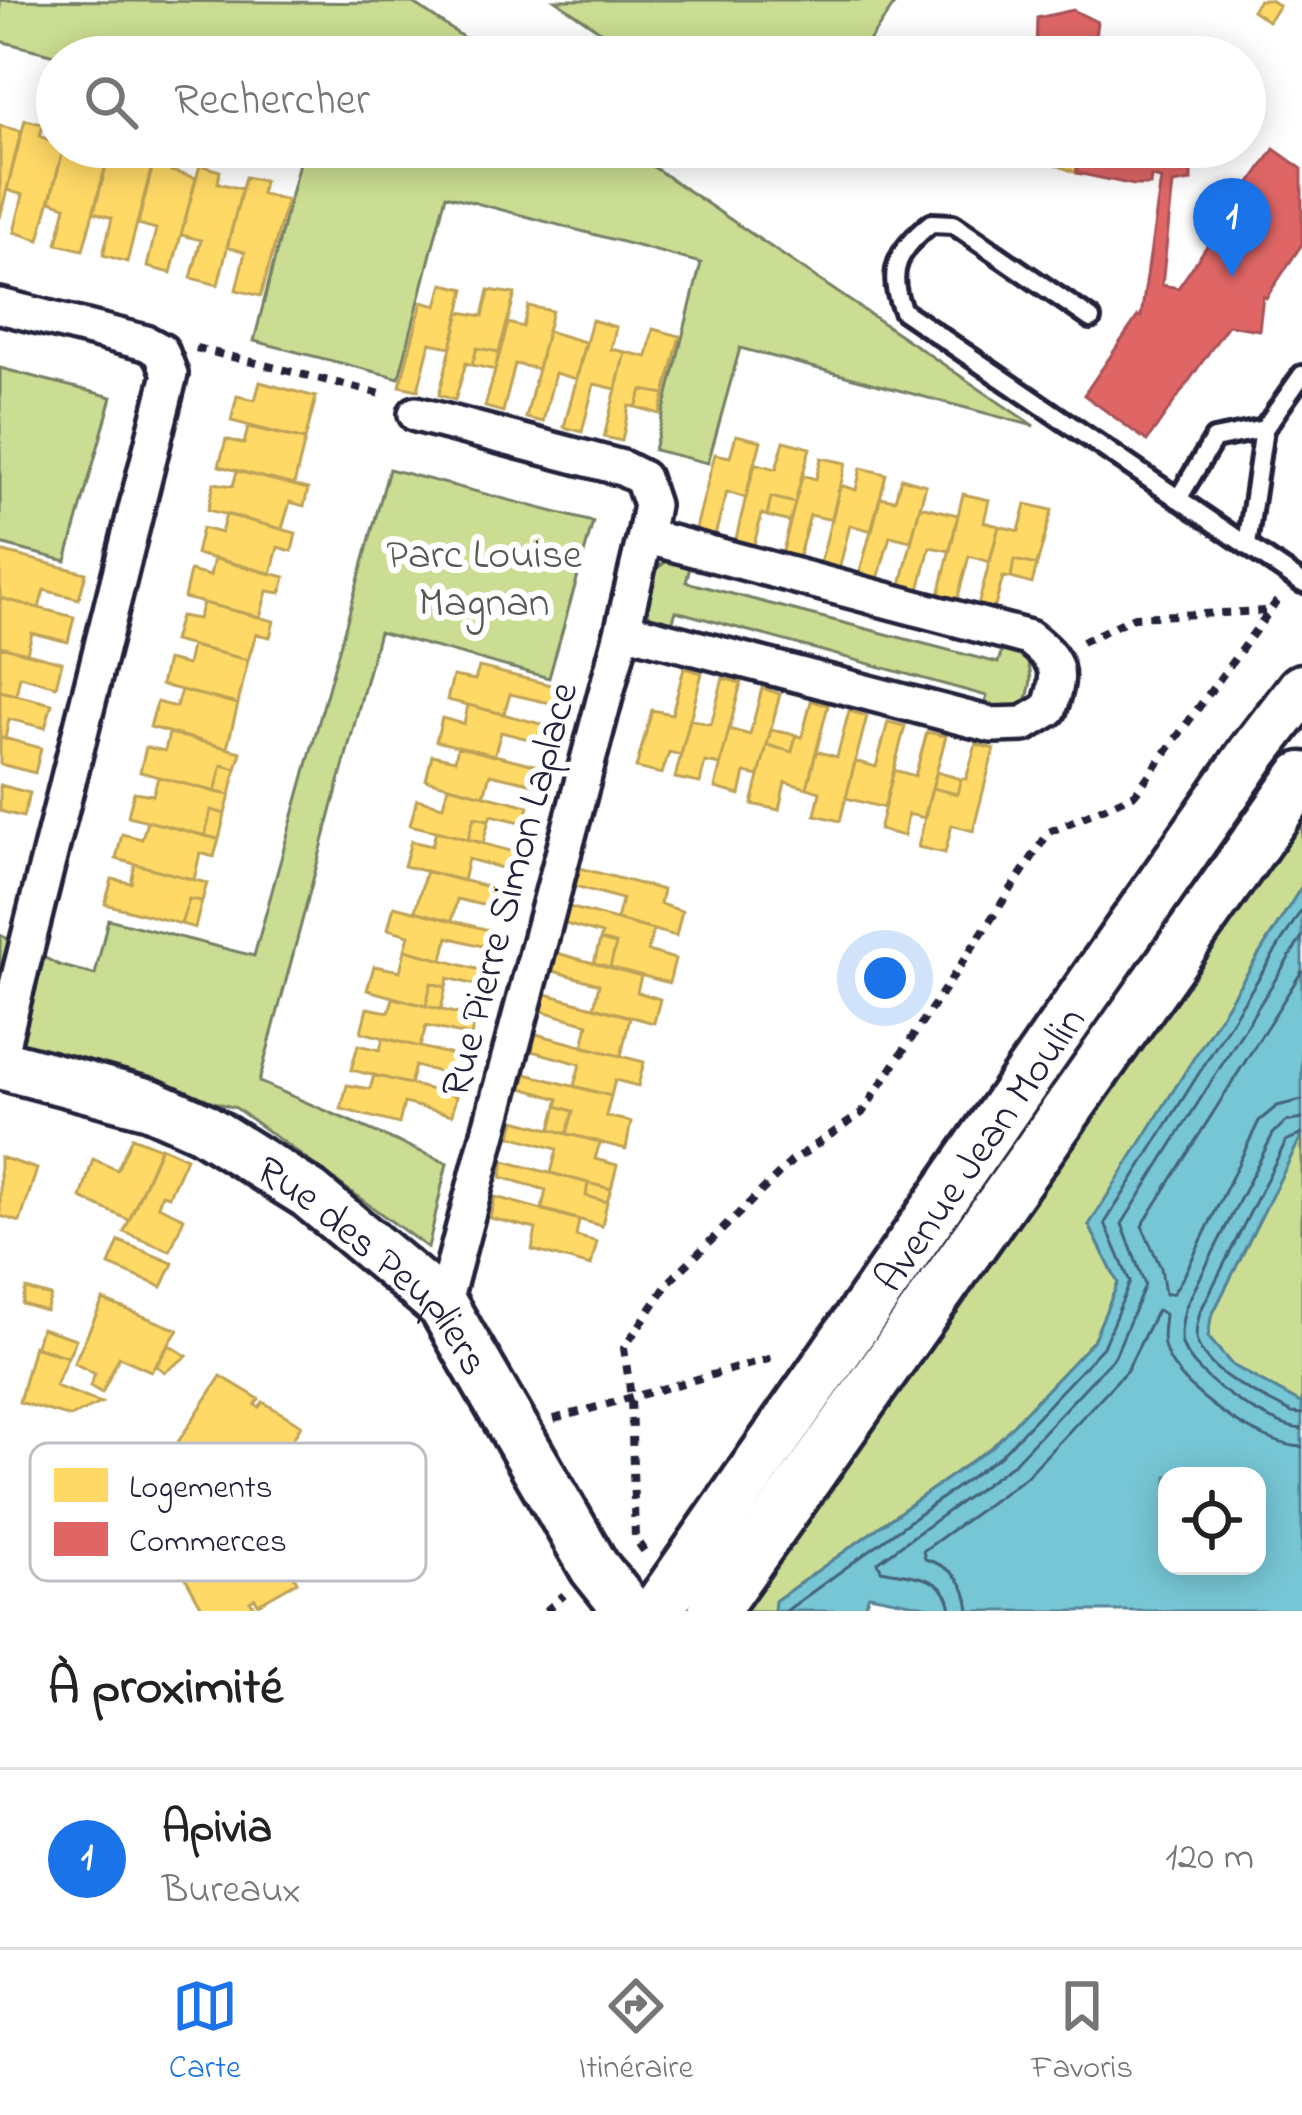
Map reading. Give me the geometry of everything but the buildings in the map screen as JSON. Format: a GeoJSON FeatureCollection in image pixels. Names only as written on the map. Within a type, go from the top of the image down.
{"type":"FeatureCollection","features":[{"type":"Feature","properties":{"kind":"main road","name":"Avenue Jean Moulin"},"geometry":{"type":"LineString","coordinates":[[680,1604],[847,1338],[1252,754],[1302,689]]}},
{"type":"Feature","properties":{"kind":"main road","name":"Avenue Jean Moulin"},"geometry":{"type":"LineString","coordinates":[[680,1604],[1302,777]]}},
{"type":"Feature","properties":{"kind":"main road","name":"Rue des Peupliers"},"geometry":{"type":"LineString","coordinates":[[0,1064],[150,1104],[202,1127],[309,1194],[442,1306],[594,1567],[629,1611]]}},
{"type":"Feature","properties":{"kind":"street"},"geometry":{"type":"LineString","coordinates":[[0,306],[146,343],[160,351],[170,374],[0,1053]]}},
{"type":"Feature","properties":{"kind":"street"},"geometry":{"type":"LineString","coordinates":[[416,414],[622,468],[642,478],[651,505],[645,536],[1029,638],[1052,656],[1059,681],[1049,709],[1024,724],[992,725],[623,629]]}},
{"type":"Feature","properties":{"kind":"street","name":"Rue Pierre Simon Laplace"},"geometry":{"type":"LineString","coordinates":[[442,1306],[645,536]]}},
{"type":"Feature","properties":{"kind":"lane"},"geometry":{"type":"LineString","coordinates":[[1091,319],[953,224],[931,223],[908,242],[897,263],[892,288],[902,311],[1302,583]]}},
{"type":"Feature","properties":{"kind":"lane"},"geometry":{"type":"LineString","coordinates":[[1246,545],[1264,429],[1302,375]]}},
{"type":"Feature","properties":{"kind":"lane"},"geometry":{"type":"LineString","coordinates":[[1178,499],[1214,439],[1264,429]]}},
{"type":"Feature","properties":{"kind":"path"},"geometry":{"type":"LineString","coordinates":[[160,351],[190,346],[400,399],[416,414]]}},
{"type":"Feature","properties":{"kind":"path"},"geometry":{"type":"LineString","coordinates":[[680,1604],[635,1538],[631,1396],[624,1348],[668,1282],[791,1162],[862,1113],[1048,832],[1135,794],[1267,610],[1134,617],[1052,656]]}},
{"type":"Feature","properties":{"kind":"path"},"geometry":{"type":"LineString","coordinates":[[512,1431],[847,1338]]}},
{"type":"Feature","properties":{"kind":"green space"},"geometry":{"type":"Polygon","coordinates":[[[0,0],[413,3],[461,36],[36,36],[36,50],[0,41],[0,0]]]}},
{"type":"Feature","properties":{"kind":"green space"},"geometry":{"type":"Polygon","coordinates":[[[555,0],[896,2],[873,36],[607,36],[555,0]]]}},
{"type":"Feature","properties":{"kind":"green space","name":"Parc Louise Magnan"},"geometry":{"type":"Polygon","coordinates":[[[298,168],[655,168],[1034,426],[740,348],[708,463],[654,450],[701,263],[446,195],[399,378],[254,341],[298,168]]]}},
{"type":"Feature","properties":{"kind":"green space"},"geometry":{"type":"Polygon","coordinates":[[[0,368],[112,397],[66,561],[0,544],[0,368]]]}},
{"type":"Feature","properties":{"kind":"green space","name":"Parc Louise Magnan"},"geometry":{"type":"Polygon","coordinates":[[[389,469],[593,522],[549,678],[379,632],[259,1082],[447,1163],[428,1248],[236,1108],[0,1042],[0,935],[59,965],[95,975],[108,919],[254,956],[389,469]]]}},
{"type":"Feature","properties":{"kind":"green space"},"geometry":{"type":"Polygon","coordinates":[[[667,561],[690,567],[686,582],[998,663],[1003,646],[1023,651],[1030,673],[1026,701],[1022,709],[1008,714],[984,708],[987,696],[676,611],[670,630],[656,625],[643,604],[652,572],[667,561]]]}},
{"type":"Feature","properties":{"kind":"green space"},"geometry":{"type":"Polygon","coordinates":[[[1302,811],[1302,886],[1089,1225],[1118,1283],[1093,1341],[993,1446],[776,1600],[774,1611],[733,1611],[1302,811]]]}},
{"type":"Feature","properties":{"kind":"green space"},"geometry":{"type":"Polygon","coordinates":[[[1302,1135],[1302,1404],[1232,1365],[1208,1337],[1211,1317],[1302,1135]]]}},
{"type":"Feature","properties":{"kind":"water"},"geometry":{"type":"Polygon","coordinates":[[[1302,886],[1302,1135],[1211,1317],[1208,1337],[1232,1365],[1302,1404],[1302,1611],[933,1611],[869,1595],[862,1611],[774,1611],[775,1601],[993,1446],[1093,1341],[1118,1283],[1089,1225],[1302,886]]]}},
{"type":"Feature","properties":{"kind":"place","name":"Apivia"},"geometry":{"type":"Point","coordinates":[1232,277]}}]}
